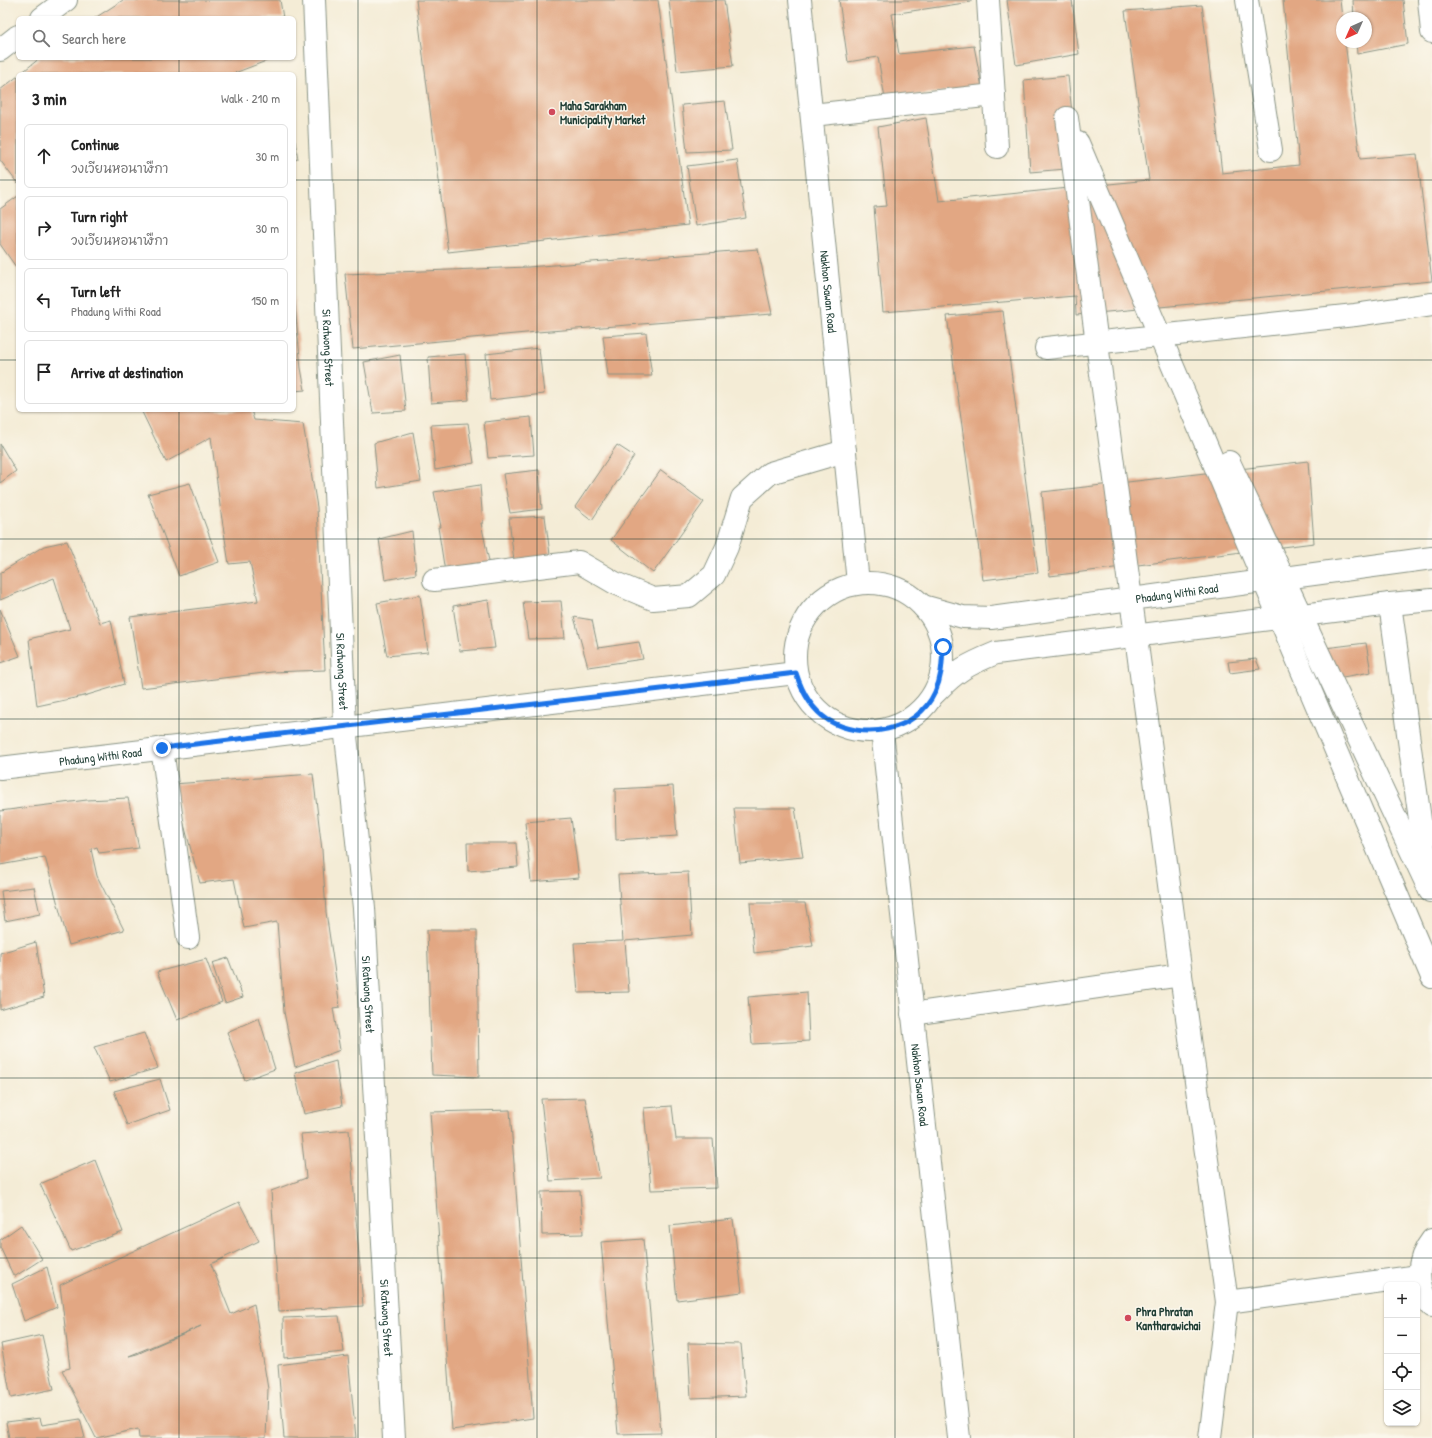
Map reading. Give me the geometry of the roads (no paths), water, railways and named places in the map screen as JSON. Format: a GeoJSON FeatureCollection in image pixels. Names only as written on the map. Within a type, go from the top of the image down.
{"type":"FeatureCollection","features":[{"type":"Feature","properties":{"kind":"main road"},"geometry":{"type":"LineString","coordinates":[[45,16],[66,0]]}},
{"type":"Feature","properties":{"kind":"main road","name":"Si Ratwong Street"},"geometry":{"type":"LineString","coordinates":[[314,0],[345,726],[364,908],[394,1438]]}},
{"type":"Feature","properties":{"kind":"main road","name":"Nakhon Sawan Road"},"geometry":{"type":"LineString","coordinates":[[800,0],[858,583]]}},
{"type":"Feature","properties":{"kind":"main road"},"geometry":{"type":"LineString","coordinates":[[988,0],[997,147]]}},
{"type":"Feature","properties":{"kind":"main road"},"geometry":{"type":"LineString","coordinates":[[1247,0],[1271,150]]}},
{"type":"Feature","properties":{"kind":"main road"},"geometry":{"type":"LineString","coordinates":[[1429,0],[1432,32]]}},
{"type":"Feature","properties":{"kind":"main road"},"geometry":{"type":"LineString","coordinates":[[0,50],[16,38]]}},
{"type":"Feature","properties":{"kind":"main road"},"geometry":{"type":"LineString","coordinates":[[812,115],[994,95]]}},
{"type":"Feature","properties":{"kind":"main road"},"geometry":{"type":"LineString","coordinates":[[1067,118],[1431,896]]}},
{"type":"Feature","properties":{"kind":"main road"},"geometry":{"type":"LineString","coordinates":[[1067,118],[1181,975],[1227,1302],[1210,1438]]}},
{"type":"Feature","properties":{"kind":"main road"},"geometry":{"type":"LineString","coordinates":[[1067,118],[1432,977]]}},
{"type":"Feature","properties":{"kind":"main road"},"geometry":{"type":"LineString","coordinates":[[1046,348],[1355,315],[1432,304]]}},
{"type":"Feature","properties":{"kind":"main road"},"geometry":{"type":"LineString","coordinates":[[434,580],[579,562],[615,583],[654,599],[689,596],[714,575],[727,547],[742,498],[770,473],[845,451]]}},
{"type":"Feature","properties":{"kind":"main road","name":"Phadung Withi Road"},"geometry":{"type":"LineString","coordinates":[[922,606],[963,617],[991,618],[1432,558]]}},
{"type":"Feature","properties":{"kind":"main road"},"geometry":{"type":"LineString","coordinates":[[935,693],[942,670],[943,647],[936,625],[922,606],[904,591],[882,584],[858,583],[835,590],[815,605],[801,625],[794,648],[796,673],[806,696],[813,707],[827,719],[844,728],[863,732],[882,731],[903,724],[921,711],[953,674],[970,663],[996,653],[1432,600]]}},
{"type":"Feature","properties":{"kind":"main road"},"geometry":{"type":"LineString","coordinates":[[1390,604],[1431,896]]}},
{"type":"Feature","properties":{"kind":"main road","name":"Phadung Withi Road"},"geometry":{"type":"LineString","coordinates":[[0,768],[796,673]]}},
{"type":"Feature","properties":{"kind":"main road","name":"Nakhon Sawan Road"},"geometry":{"type":"LineString","coordinates":[[882,731],[959,1438]]}},
{"type":"Feature","properties":{"kind":"main road"},"geometry":{"type":"LineString","coordinates":[[162,748],[188,938]]}},
{"type":"Feature","properties":{"kind":"main road"},"geometry":{"type":"LineString","coordinates":[[912,1014],[1181,975]]}},
{"type":"Feature","properties":{"kind":"main road"},"geometry":{"type":"LineString","coordinates":[[1432,1240],[1425,1249],[1420,1262],[1419,1276],[1422,1290],[1432,1306]]}},
{"type":"Feature","properties":{"kind":"main road"},"geometry":{"type":"LineString","coordinates":[[1227,1302],[1419,1276]]}},
{"type":"Feature","properties":{"kind":"place","name":"Maha Sarakham Municipality Market"},"geometry":{"type":"Point","coordinates":[552,112]}},
{"type":"Feature","properties":{"kind":"place","name":"Phra Phratan Kantharawichai"},"geometry":{"type":"Point","coordinates":[1128,1318]}}]}
